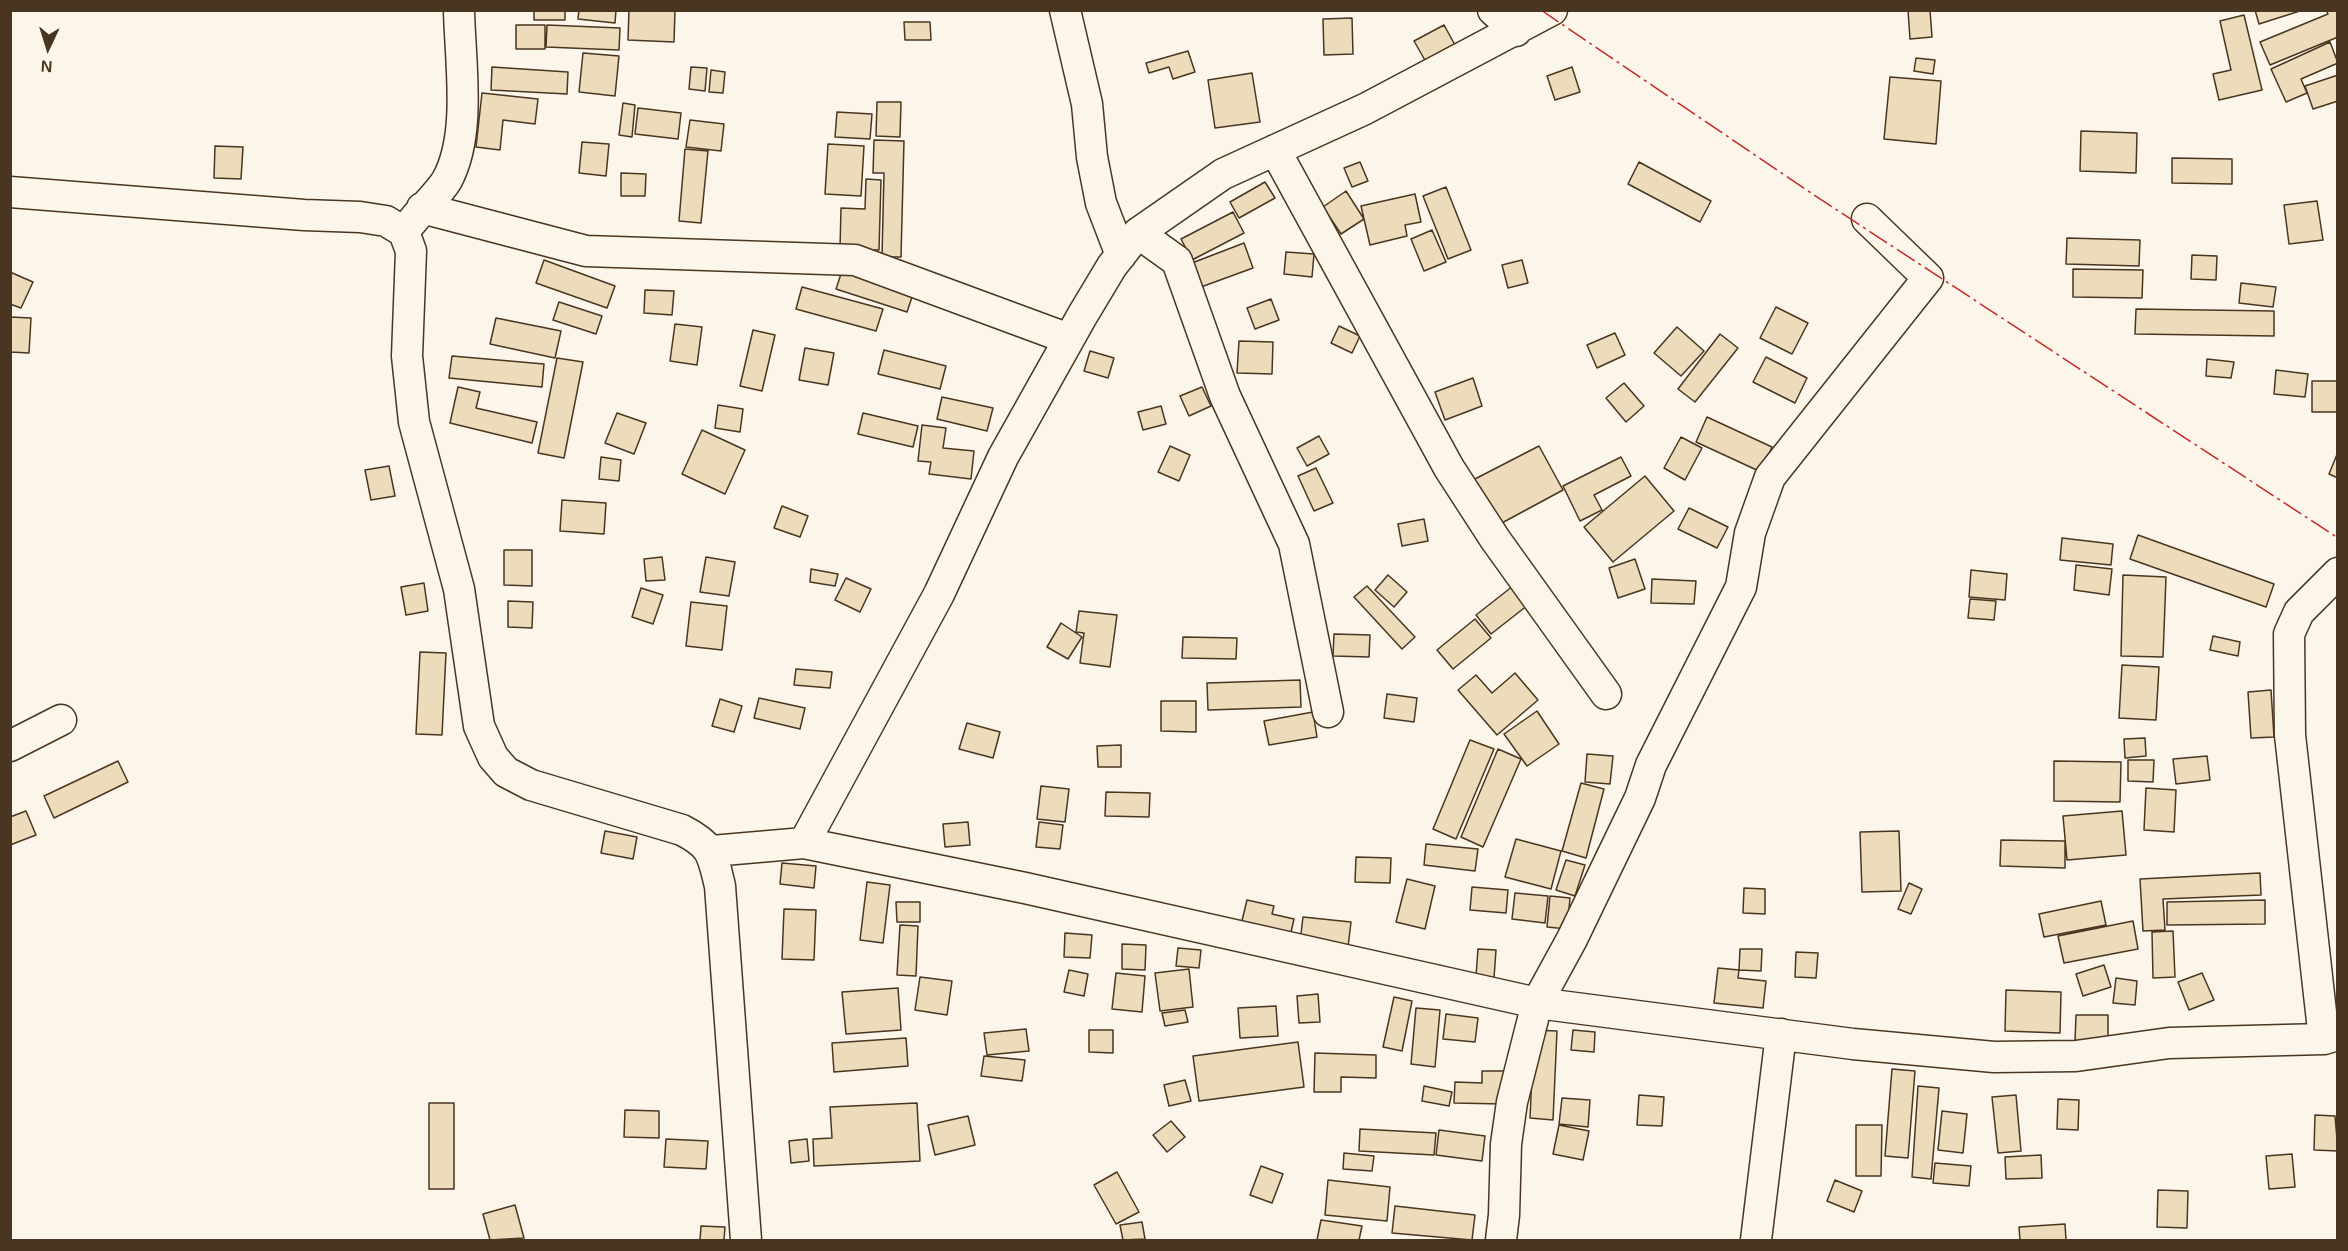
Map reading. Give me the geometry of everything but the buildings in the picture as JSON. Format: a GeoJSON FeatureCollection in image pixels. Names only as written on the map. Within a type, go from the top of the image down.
{"type":"FeatureCollection","features":[{"type":"Feature","properties":{"kind":"street"},"geometry":{"type":"LineString","coordinates":[[404,232],[446,182],[459,153],[461,114],[459,10]]}},
{"type":"Feature","properties":{"kind":"street"},"geometry":{"type":"LineString","coordinates":[[1065,10],[1086,104],[1092,157],[1101,203],[1129,244],[1177,261],[1225,396],[1294,544],[1328,712]]}},
{"type":"Feature","properties":{"kind":"street"},"geometry":{"type":"LineString","coordinates":[[1493,10],[1516,31]]}},
{"type":"Feature","properties":{"kind":"street"},"geometry":{"type":"LineString","coordinates":[[804,843],[913,642],[1003,457],[1069,339],[1129,244],[1223,174],[1365,110],[1552,10]]}},
{"type":"Feature","properties":{"kind":"street"},"geometry":{"type":"LineString","coordinates":[[1275,150],[1449,468],[1495,539],[1606,694]]}},
{"type":"Feature","properties":{"kind":"street"},"geometry":{"type":"LineString","coordinates":[[10,192],[304,215],[360,217],[386,221],[404,232],[411,251],[407,356],[414,422],[459,589],[479,726],[493,757],[506,772],[531,785],[682,830],[702,840],[712,850],[720,886],[746,1240]]}},
{"type":"Feature","properties":{"kind":"street"},"geometry":{"type":"LineString","coordinates":[[422,208],[586,251],[855,260],[1069,339]]}},
{"type":"Feature","properties":{"kind":"street"},"geometry":{"type":"LineString","coordinates":[[1501,1240],[1506,1144],[1512,1102],[1537,1003],[1572,939],[1640,798],[1651,765],[1741,587],[1749,533],[1770,477],[1928,278],[1868,219]]}},
{"type":"Feature","properties":{"kind":"street"},"geometry":{"type":"LineString","coordinates":[[712,850],[804,843],[1024,888],[1537,1003],[1853,1044],[1994,1057],[2076,1056],[2169,1043],[2331,1037],[2290,735],[2289,634],[2299,612],[2337,573]]}},
{"type":"Feature","properties":{"kind":"street"},"geometry":{"type":"LineString","coordinates":[[10,746],[61,720]]}},
{"type":"Feature","properties":{"kind":"street"},"geometry":{"type":"LineString","coordinates":[[1756,1240],[1781,1034]]}},
{"type":"Feature","properties":{"kind":"power"},"geometry":{"type":"LineString","coordinates":[[1541,10],[1814,195],[2338,538]]}}]}
